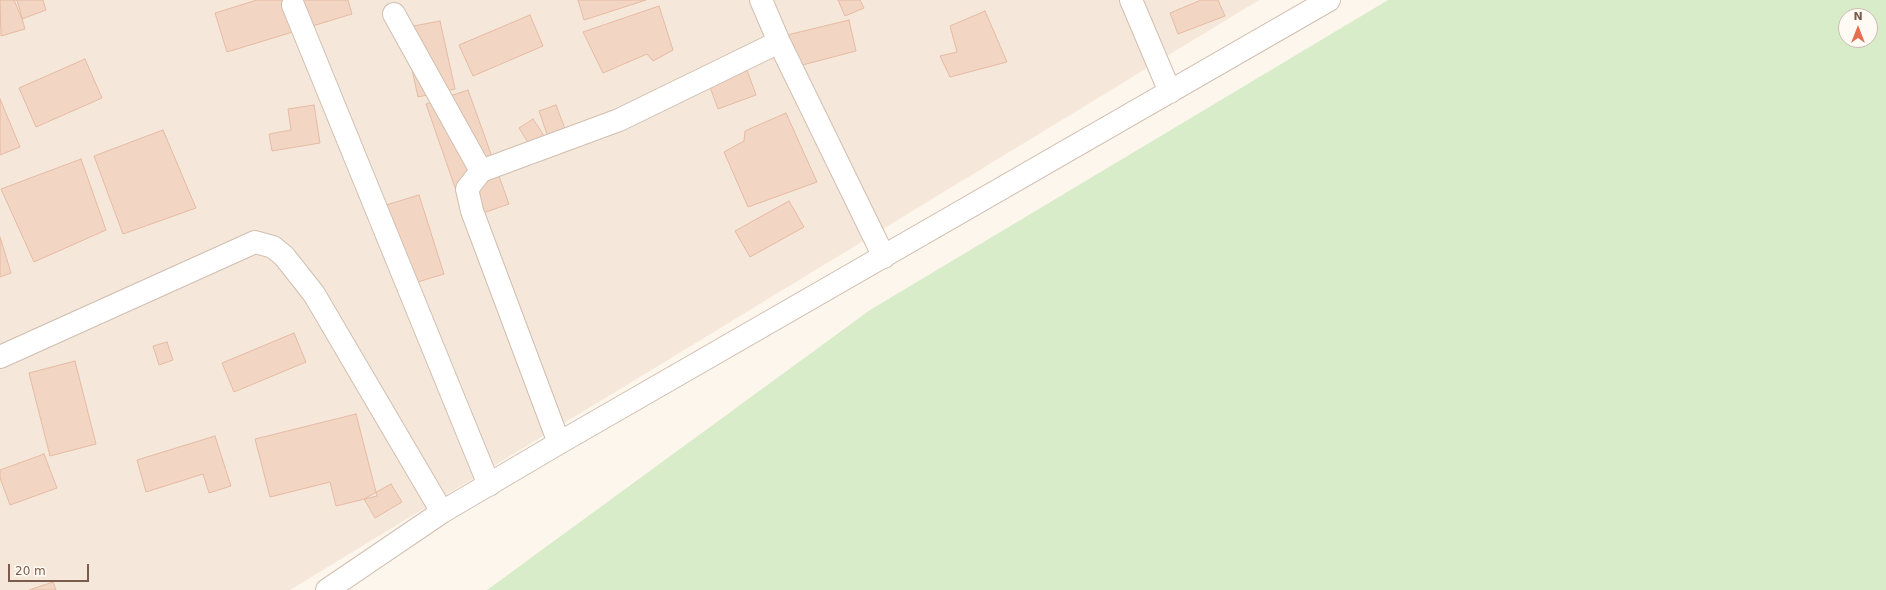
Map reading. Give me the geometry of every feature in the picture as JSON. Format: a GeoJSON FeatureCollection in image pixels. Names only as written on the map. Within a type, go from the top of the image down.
{"type":"FeatureCollection","features":[{"type":"Feature","properties":{"kind":"street"},"geometry":{"type":"LineString","coordinates":[[761,0],[779,42],[884,257]]}},
{"type":"Feature","properties":{"kind":"street"},"geometry":{"type":"LineString","coordinates":[[1131,0],[1170,92]]}},
{"type":"Feature","properties":{"kind":"street"},"geometry":{"type":"LineString","coordinates":[[327,590],[442,512],[559,443],[1330,0]]}},
{"type":"Feature","properties":{"kind":"street"},"geometry":{"type":"LineString","coordinates":[[293,5],[489,485]]}},
{"type":"Feature","properties":{"kind":"street"},"geometry":{"type":"LineString","coordinates":[[394,14],[481,171]]}},
{"type":"Feature","properties":{"kind":"street"},"geometry":{"type":"LineString","coordinates":[[559,443],[472,211],[467,188],[481,171],[619,120],[779,42]]}},
{"type":"Feature","properties":{"kind":"street"},"geometry":{"type":"LineString","coordinates":[[0,357],[256,242],[273,247],[284,256],[314,294],[442,512]]}},
{"type":"Feature","properties":{"kind":"shaded area"},"geometry":{"type":"Polygon","coordinates":[[[0,0],[1259,0],[290,590],[0,590],[0,0]]]}},
{"type":"Feature","properties":{"kind":"green space"},"geometry":{"type":"Polygon","coordinates":[[[1388,0],[1886,0],[1886,590],[487,590],[870,310],[1388,0]]]}},
{"type":"Feature","properties":{"kind":"building"},"geometry":{"type":"Polygon","coordinates":[[[0,0],[17,0],[25,29],[1,36],[0,0]]]}},
{"type":"Feature","properties":{"kind":"building"},"geometry":{"type":"Polygon","coordinates":[[[14,0],[43,0],[46,10],[22,19],[14,0]]]}},
{"type":"Feature","properties":{"kind":"building"},"geometry":{"type":"Polygon","coordinates":[[[257,0],[348,0],[352,14],[227,52],[215,13],[257,0]]]}},
{"type":"Feature","properties":{"kind":"building"},"geometry":{"type":"Polygon","coordinates":[[[578,0],[646,0],[584,20],[578,0]]]}},
{"type":"Feature","properties":{"kind":"building"},"geometry":{"type":"Polygon","coordinates":[[[838,0],[860,0],[864,8],[845,16],[838,0]]]}},
{"type":"Feature","properties":{"kind":"building"},"geometry":{"type":"Polygon","coordinates":[[[1201,0],[1218,0],[1225,16],[1178,34],[1170,13],[1201,0]]]}},
{"type":"Feature","properties":{"kind":"building"},"geometry":{"type":"Polygon","coordinates":[[[659,6],[673,50],[653,61],[647,54],[603,73],[583,32],[659,6]]]}},
{"type":"Feature","properties":{"kind":"building"},"geometry":{"type":"Polygon","coordinates":[[[985,11],[1007,62],[950,77],[940,56],[957,52],[950,26],[985,11]]]}},
{"type":"Feature","properties":{"kind":"building"},"geometry":{"type":"Polygon","coordinates":[[[530,15],[543,46],[473,76],[459,45],[530,15]]]}},
{"type":"Feature","properties":{"kind":"building"},"geometry":{"type":"Polygon","coordinates":[[[849,20],[856,51],[787,69],[779,37],[849,20]]]}},
{"type":"Feature","properties":{"kind":"building"},"geometry":{"type":"Polygon","coordinates":[[[440,21],[455,89],[418,97],[403,28],[440,21]]]}},
{"type":"Feature","properties":{"kind":"building"},"geometry":{"type":"Polygon","coordinates":[[[85,59],[102,98],[36,127],[19,88],[85,59]]]}},
{"type":"Feature","properties":{"kind":"building"},"geometry":{"type":"Polygon","coordinates":[[[747,70],[756,95],[718,109],[709,84],[747,70]]]}},
{"type":"Feature","properties":{"kind":"building"},"geometry":{"type":"Polygon","coordinates":[[[468,90],[509,204],[466,219],[426,104],[468,90]]]}},
{"type":"Feature","properties":{"kind":"building"},"geometry":{"type":"Polygon","coordinates":[[[0,99],[20,147],[0,155],[0,99]]]}},
{"type":"Feature","properties":{"kind":"building"},"geometry":{"type":"Polygon","coordinates":[[[314,105],[320,143],[272,151],[269,134],[291,130],[288,109],[314,105]]]}},
{"type":"Feature","properties":{"kind":"building"},"geometry":{"type":"Polygon","coordinates":[[[556,105],[567,134],[549,140],[539,111],[556,105]]]}},
{"type":"Feature","properties":{"kind":"building"},"geometry":{"type":"Polygon","coordinates":[[[786,113],[817,182],[748,207],[724,152],[744,141],[745,131],[786,113]]]}},
{"type":"Feature","properties":{"kind":"building"},"geometry":{"type":"Polygon","coordinates":[[[533,119],[550,145],[536,155],[519,128],[533,119]]]}},
{"type":"Feature","properties":{"kind":"building"},"geometry":{"type":"Polygon","coordinates":[[[163,130],[196,208],[123,234],[94,156],[163,130]]]}},
{"type":"Feature","properties":{"kind":"building"},"geometry":{"type":"Polygon","coordinates":[[[81,159],[106,230],[34,262],[1,189],[81,159]]]}},
{"type":"Feature","properties":{"kind":"building"},"geometry":{"type":"Polygon","coordinates":[[[419,195],[444,274],[411,284],[386,205],[419,195]]]}},
{"type":"Feature","properties":{"kind":"building"},"geometry":{"type":"Polygon","coordinates":[[[789,201],[804,227],[750,257],[735,231],[789,201]]]}},
{"type":"Feature","properties":{"kind":"building"},"geometry":{"type":"Polygon","coordinates":[[[0,237],[11,273],[0,277],[0,237]]]}},
{"type":"Feature","properties":{"kind":"building"},"geometry":{"type":"Polygon","coordinates":[[[294,333],[306,362],[234,392],[222,363],[294,333]]]}},
{"type":"Feature","properties":{"kind":"building"},"geometry":{"type":"Polygon","coordinates":[[[167,342],[173,360],[159,365],[153,346],[167,342]]]}},
{"type":"Feature","properties":{"kind":"building"},"geometry":{"type":"Polygon","coordinates":[[[75,361],[96,444],[50,456],[29,373],[75,361]]]}},
{"type":"Feature","properties":{"kind":"building"},"geometry":{"type":"Polygon","coordinates":[[[356,414],[377,496],[336,506],[330,482],[270,497],[255,439],[356,414]]]}},
{"type":"Feature","properties":{"kind":"building"},"geometry":{"type":"Polygon","coordinates":[[[215,436],[231,486],[209,493],[203,474],[146,492],[137,460],[215,436]]]}},
{"type":"Feature","properties":{"kind":"building"},"geometry":{"type":"Polygon","coordinates":[[[44,454],[57,488],[10,505],[0,478],[0,470],[44,454]]]}},
{"type":"Feature","properties":{"kind":"building"},"geometry":{"type":"Polygon","coordinates":[[[391,484],[402,502],[375,518],[364,499],[391,484]]]}},
{"type":"Feature","properties":{"kind":"building"},"geometry":{"type":"Polygon","coordinates":[[[53,582],[56,590],[29,590],[53,582]]]}}]}
